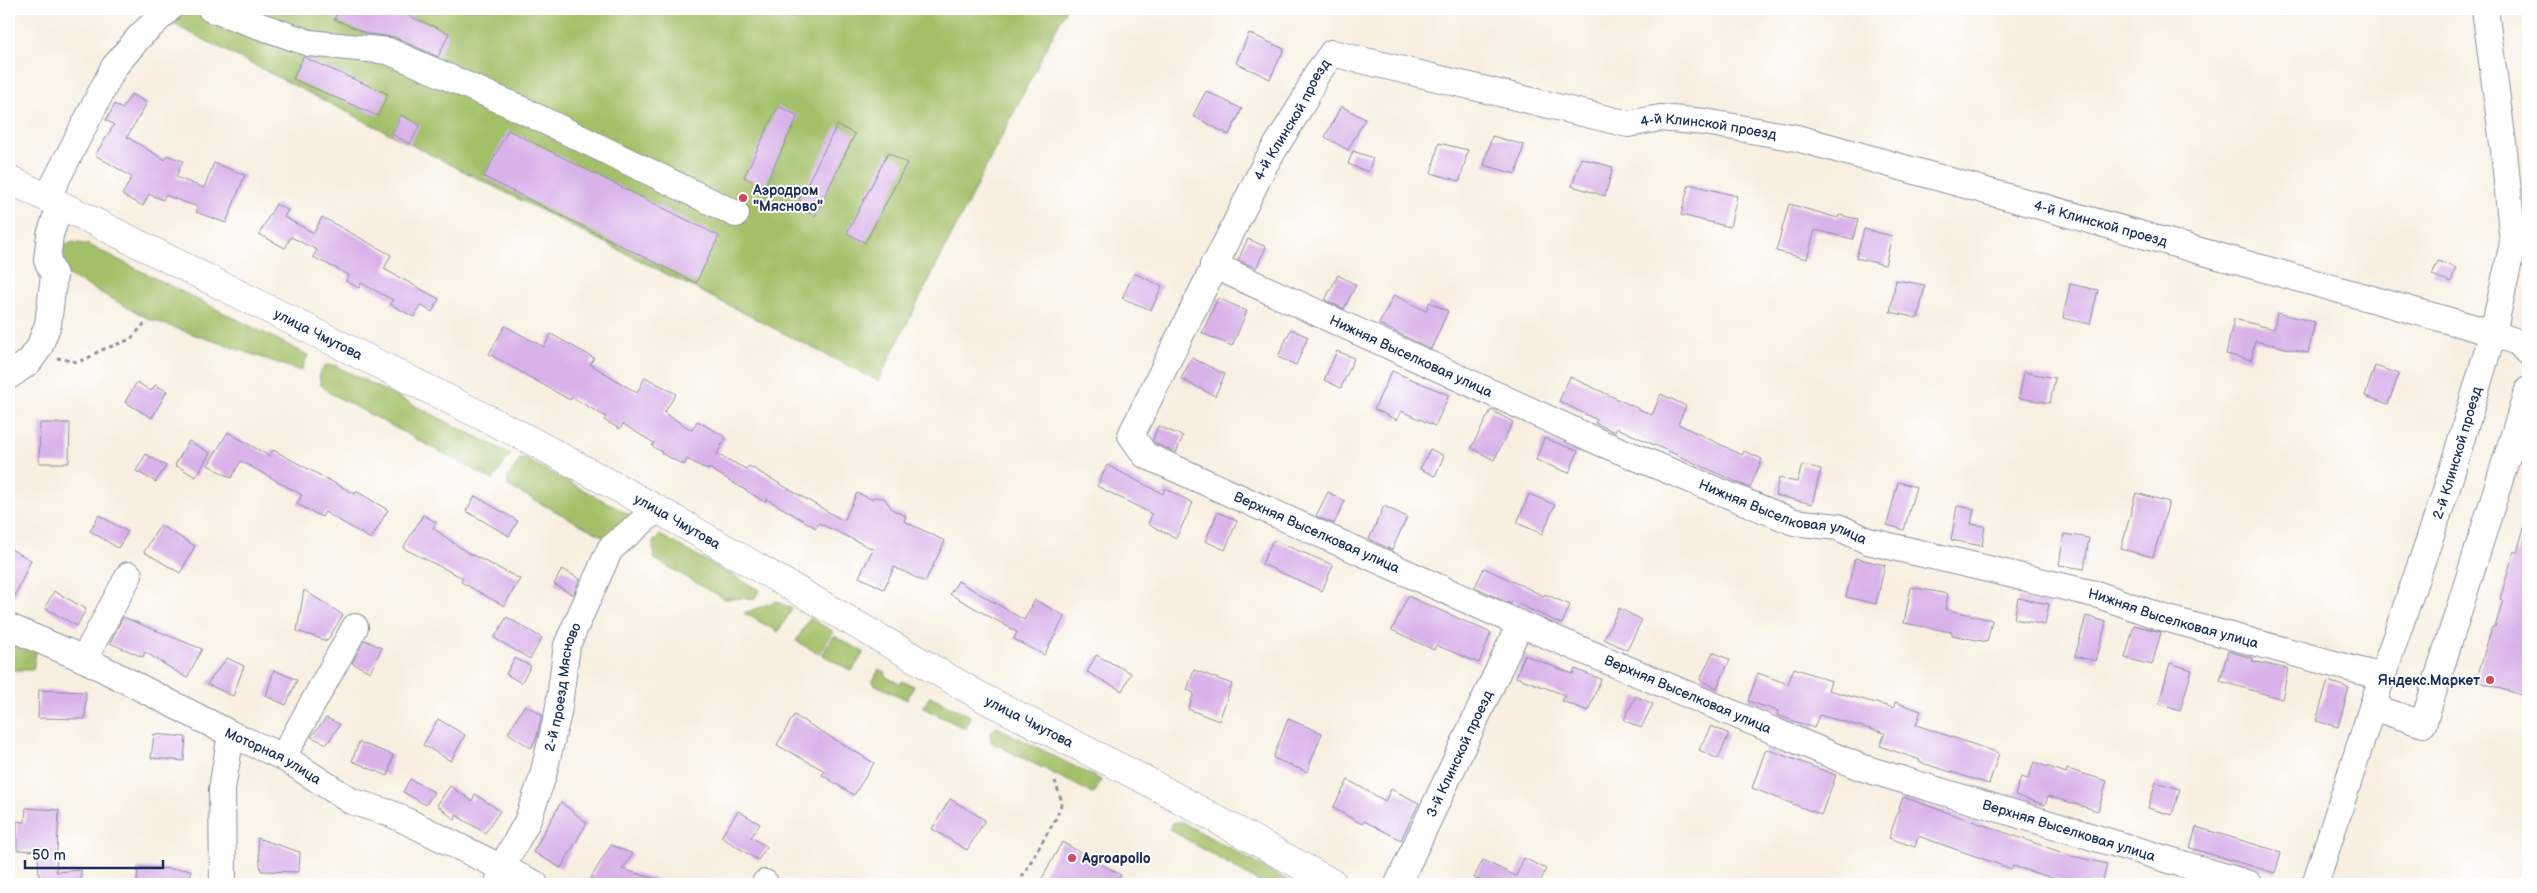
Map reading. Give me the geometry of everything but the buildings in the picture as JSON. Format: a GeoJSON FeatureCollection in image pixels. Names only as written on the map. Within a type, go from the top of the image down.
{"type":"FeatureCollection","features":[{"type":"Feature","properties":{"kind":"main road","name":"улица Чмутова"},"geometry":{"type":"LineString","coordinates":[[9,179],[528,439],[657,509],[985,698],[1145,780],[1334,884]]}},
{"type":"Feature","properties":{"kind":"street"},"geometry":{"type":"LineString","coordinates":[[9,376],[29,362],[39,348],[48,324],[54,275],[47,260],[54,202],[114,67],[140,36],[169,9]]}},
{"type":"Feature","properties":{"kind":"street"},"geometry":{"type":"LineString","coordinates":[[211,9],[309,43],[388,51],[512,105],[736,214]]}},
{"type":"Feature","properties":{"kind":"street","name":"2-й Клинской проезд"},"geometry":{"type":"LineString","coordinates":[[2315,884],[2382,677],[2445,494],[2493,333],[2513,243],[2504,151],[2485,9]]}},
{"type":"Feature","properties":{"kind":"street","name":"4-й Клинской проезд"},"geometry":{"type":"LineString","coordinates":[[1145,455],[1131,435],[1213,265],[1265,164],[1304,102],[1316,75],[1332,53],[1628,124],[1660,118],[1705,122],[1797,138],[2493,333]]}},
{"type":"Feature","properties":{"kind":"street","name":"Нижняя Выселковая улица"},"geometry":{"type":"LineString","coordinates":[[1213,265],[1599,442],[1794,522],[1838,527],[1868,541],[2099,595],[2161,617],[2382,677]]}},
{"type":"Feature","properties":{"kind":"street"},"geometry":{"type":"LineString","coordinates":[[2493,333],[2517,342],[2528,352]]}},
{"type":"Feature","properties":{"kind":"street"},"geometry":{"type":"LineString","coordinates":[[2372,707],[2423,724],[2528,390]]}},
{"type":"Feature","properties":{"kind":"street","name":"Верхняя Выселковая улица"},"geometry":{"type":"LineString","coordinates":[[1145,455],[1520,624],[1860,767],[2249,884]]}},
{"type":"Feature","properties":{"kind":"street","name":"2-й проезд Мясново"},"geometry":{"type":"LineString","coordinates":[[500,876],[527,822],[542,779],[558,713],[567,645],[610,549],[657,509]]}},
{"type":"Feature","properties":{"kind":"street"},"geometry":{"type":"LineString","coordinates":[[84,659],[128,574]]}},
{"type":"Feature","properties":{"kind":"street","name":"3-й Клинской проезд"},"geometry":{"type":"LineString","coordinates":[[1398,884],[1520,624]]}},
{"type":"Feature","properties":{"kind":"street","name":"Моторная улица"},"geometry":{"type":"LineString","coordinates":[[9,627],[84,659],[232,734],[283,757],[351,801],[392,814],[500,876],[535,884]]}},
{"type":"Feature","properties":{"kind":"street"},"geometry":{"type":"LineString","coordinates":[[283,757],[355,627]]}},
{"type":"Feature","properties":{"kind":"street"},"geometry":{"type":"LineString","coordinates":[[223,884],[222,790],[232,734]]}},
{"type":"Feature","properties":{"kind":"path"},"geometry":{"type":"LineString","coordinates":[[39,348],[58,359],[78,362],[99,351],[131,339],[144,324]]}},
{"type":"Feature","properties":{"kind":"path"},"geometry":{"type":"LineString","coordinates":[[1018,884],[1056,818],[1062,802],[1055,781]]}},
{"type":"Feature","properties":{"kind":"green space","name":"Аэродром \"Мясново\""},"geometry":{"type":"Polygon","coordinates":[[[156,9],[1066,9],[878,381],[153,14],[156,9]]]}},
{"type":"Feature","properties":{"kind":"green space"},"geometry":{"type":"Polygon","coordinates":[[[74,242],[89,245],[308,355],[301,371],[149,319],[61,271],[56,257],[61,246],[74,242]]]}},
{"type":"Feature","properties":{"kind":"green space"},"geometry":{"type":"Polygon","coordinates":[[[326,365],[336,366],[511,454],[493,480],[328,392],[321,385],[319,374],[326,365]]]}},
{"type":"Feature","properties":{"kind":"green space"},"geometry":{"type":"Polygon","coordinates":[[[522,457],[634,517],[606,538],[508,486],[508,477],[522,457]]]}},
{"type":"Feature","properties":{"kind":"green space"},"geometry":{"type":"Polygon","coordinates":[[[660,535],[759,590],[755,598],[725,599],[654,559],[653,542],[660,535]]]}},
{"type":"Feature","properties":{"kind":"green space"},"geometry":{"type":"Polygon","coordinates":[[[777,601],[792,609],[778,632],[744,613],[777,601]]]}},
{"type":"Feature","properties":{"kind":"green space"},"geometry":{"type":"Polygon","coordinates":[[[810,618],[834,632],[819,654],[796,641],[810,618]]]}},
{"type":"Feature","properties":{"kind":"green space"},"geometry":{"type":"Polygon","coordinates":[[[9,633],[37,647],[33,670],[9,670],[9,633]]]}},
{"type":"Feature","properties":{"kind":"green space"},"geometry":{"type":"Polygon","coordinates":[[[834,636],[864,652],[852,671],[822,655],[834,636]]]}},
{"type":"Feature","properties":{"kind":"green space"},"geometry":{"type":"Polygon","coordinates":[[[879,669],[886,673],[885,676],[900,684],[902,681],[914,686],[907,700],[872,683],[879,669]]]}},
{"type":"Feature","properties":{"kind":"green space"},"geometry":{"type":"Polygon","coordinates":[[[930,696],[970,716],[966,729],[923,708],[930,696]]]}},
{"type":"Feature","properties":{"kind":"green space"},"geometry":{"type":"Polygon","coordinates":[[[997,727],[1101,780],[1094,794],[991,742],[990,733],[997,727]]]}},
{"type":"Feature","properties":{"kind":"green space"},"geometry":{"type":"Polygon","coordinates":[[[1174,822],[1182,822],[1289,881],[1288,884],[1262,884],[1169,829],[1174,822]]]}},
{"type":"Feature","properties":{"kind":"place","name":"Аэродром \"Мясново\""},"geometry":{"type":"Point","coordinates":[743,198]}},
{"type":"Feature","properties":{"kind":"place","name":"Яндекс.Маркет"},"geometry":{"type":"Point","coordinates":[2490,680]}},
{"type":"Feature","properties":{"kind":"place","name":"Agroapollo"},"geometry":{"type":"Point","coordinates":[1072,858]}}]}
